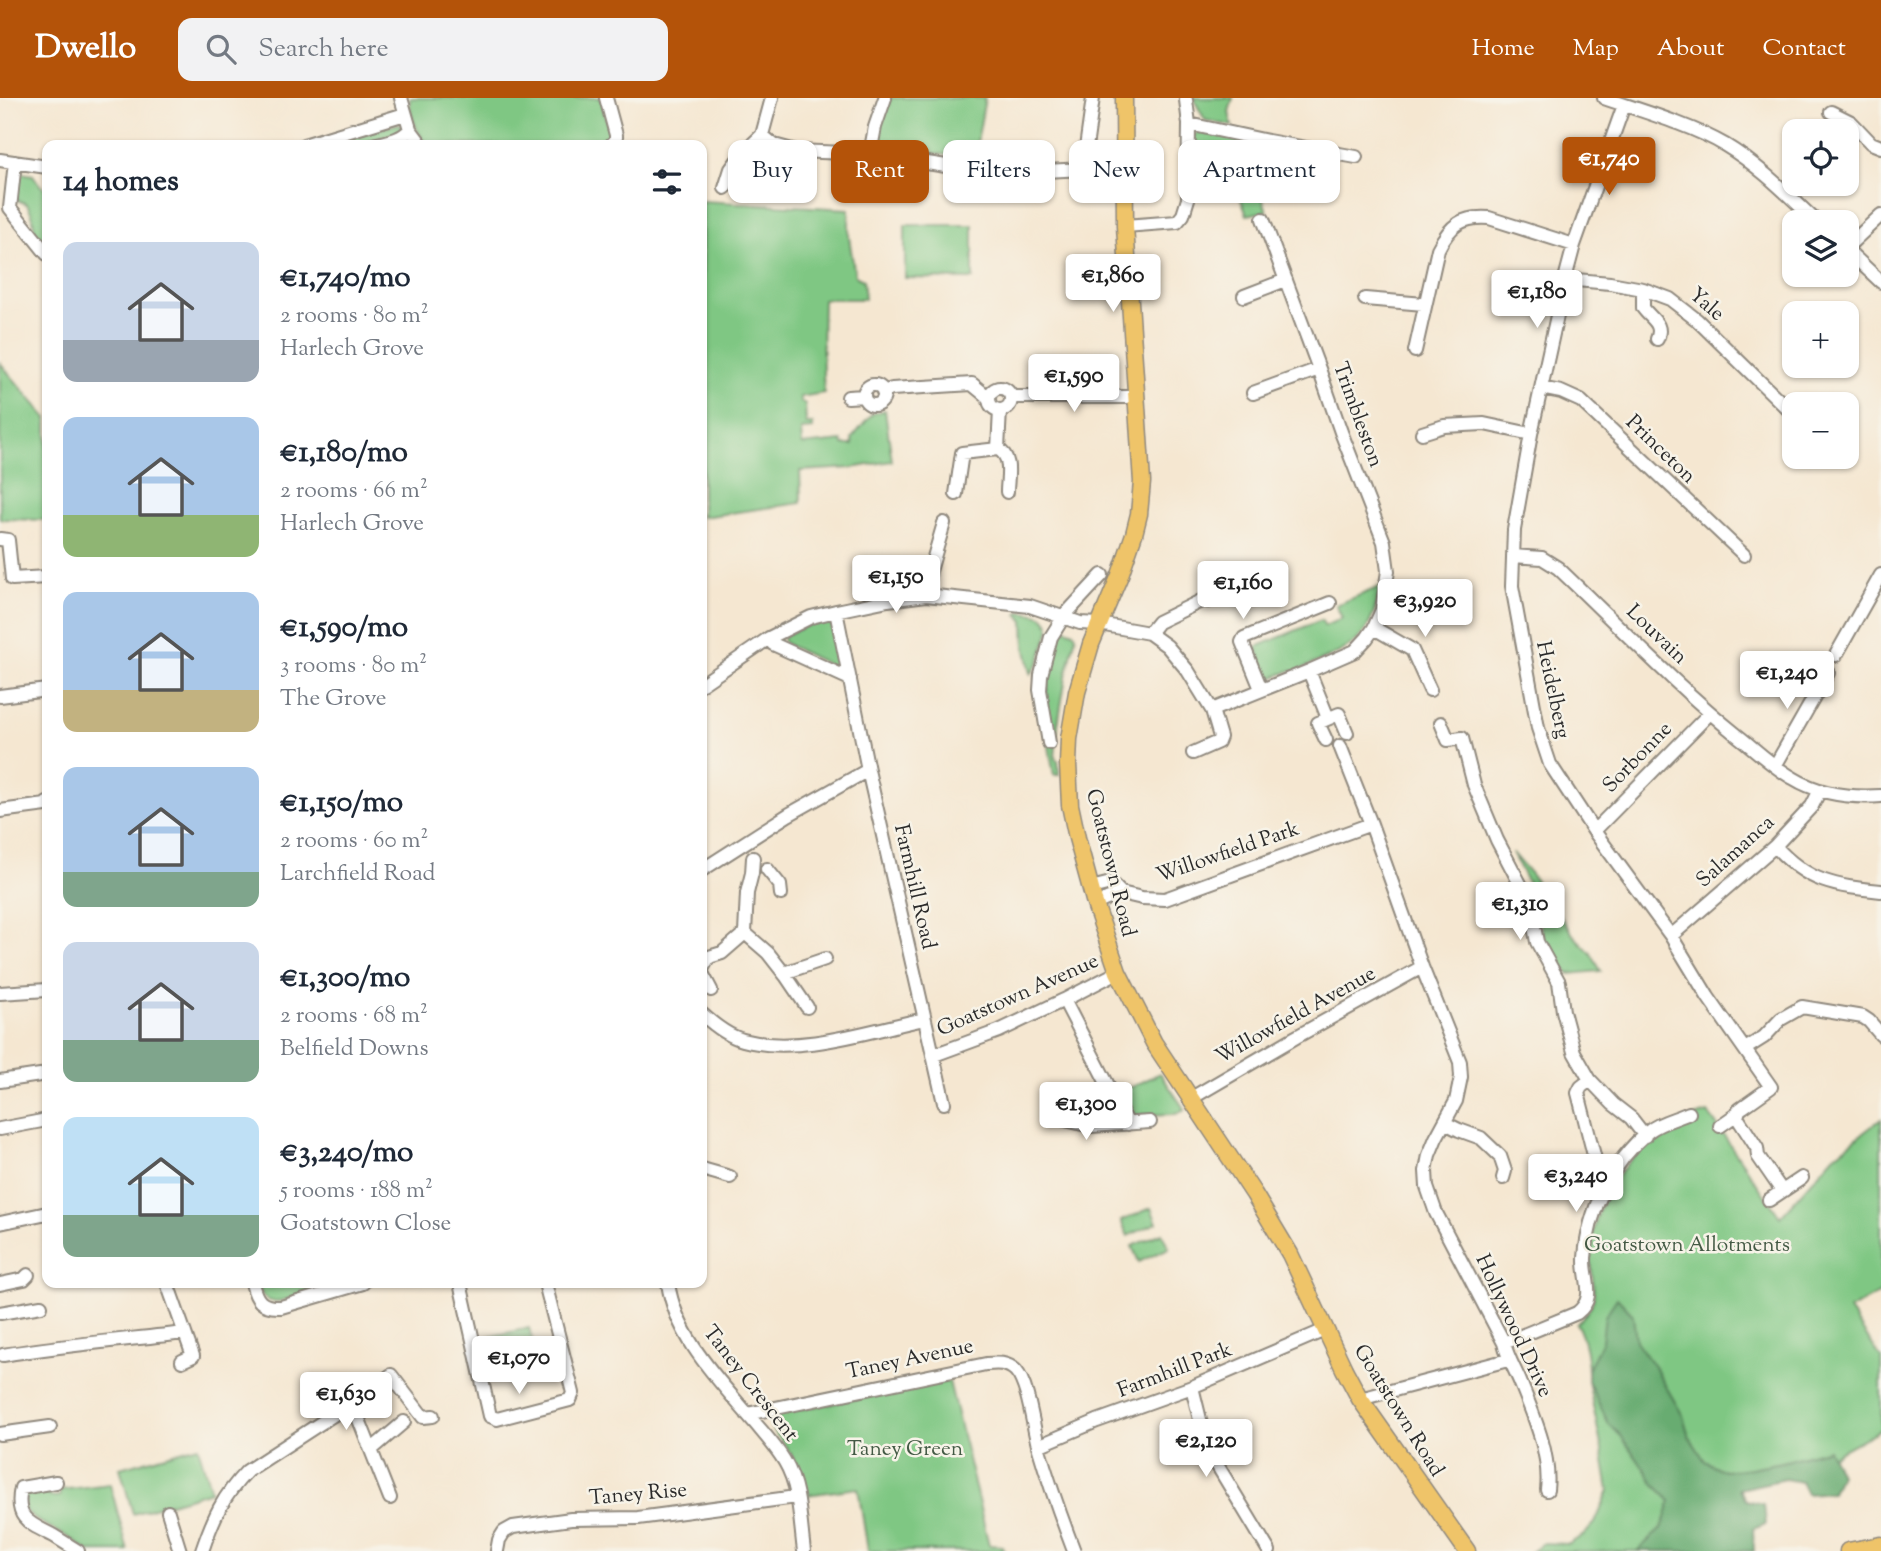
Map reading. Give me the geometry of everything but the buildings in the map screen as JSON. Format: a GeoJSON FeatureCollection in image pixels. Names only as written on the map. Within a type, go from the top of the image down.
{"type":"FeatureCollection","features":[{"type":"Feature","properties":{"kind":"main road","name":"Goatstown Road"},"geometry":{"type":"LineString","coordinates":[[1123,140],[1124,98]]}},
{"type":"Feature","properties":{"kind":"main road","name":"Goatstown Road"},"geometry":{"type":"LineString","coordinates":[[1124,203],[1142,482],[1139,514],[1120,576],[1091,644],[1077,692],[1069,739],[1070,805],[1093,896],[1118,972],[1153,1043],[1254,1194],[1290,1254],[1360,1399],[1467,1551]]}},
{"type":"Feature","properties":{"kind":"main road"},"geometry":{"type":"LineString","coordinates":[[1848,1551],[1881,1545]]}},
{"type":"Feature","properties":{"kind":"street"},"geometry":{"type":"LineString","coordinates":[[401,98],[410,129],[418,140]]}},
{"type":"Feature","properties":{"kind":"street"},"geometry":{"type":"LineString","coordinates":[[606,98],[617,135],[616,140]]}},
{"type":"Feature","properties":{"kind":"street"},"geometry":{"type":"LineString","coordinates":[[725,188],[731,169],[761,135],[772,98]]}},
{"type":"Feature","properties":{"kind":"street"},"geometry":{"type":"LineString","coordinates":[[873,140],[885,98]]}},
{"type":"Feature","properties":{"kind":"street"},"geometry":{"type":"LineString","coordinates":[[1087,140],[1093,98]]}},
{"type":"Feature","properties":{"kind":"street"},"geometry":{"type":"LineString","coordinates":[[1604,98],[1724,144],[1768,177],[1804,210]]}},
{"type":"Feature","properties":{"kind":"street"},"geometry":{"type":"LineString","coordinates":[[1125,226],[1177,222],[1183,215],[1188,199],[1189,124],[1186,100]]}},
{"type":"Feature","properties":{"kind":"street","name":"Heidelberg"},"geometry":{"type":"LineString","coordinates":[[1624,105],[1574,245],[1565,279],[1531,435],[1514,530],[1512,586],[1538,727],[1550,764],[1594,831],[1671,936],[1708,997],[1771,1087],[1742,1107],[1737,1114]]}},
{"type":"Feature","properties":{"kind":"street"},"geometry":{"type":"LineString","coordinates":[[1831,112],[1851,122],[1871,143],[1881,147]]}},
{"type":"Feature","properties":{"kind":"street"},"geometry":{"type":"LineString","coordinates":[[320,140],[405,114]]}},
{"type":"Feature","properties":{"kind":"street"},"geometry":{"type":"LineString","coordinates":[[1189,124],[1356,157]]}},
{"type":"Feature","properties":{"kind":"street"},"geometry":{"type":"LineString","coordinates":[[390,140],[405,135],[410,129]]}},
{"type":"Feature","properties":{"kind":"street"},"geometry":{"type":"LineString","coordinates":[[761,135],[774,145],[796,151],[831,152]]}},
{"type":"Feature","properties":{"kind":"street"},"geometry":{"type":"LineString","coordinates":[[0,160],[42,166]]}},
{"type":"Feature","properties":{"kind":"street"},"geometry":{"type":"LineString","coordinates":[[15,162],[10,208],[42,248]]}},
{"type":"Feature","properties":{"kind":"street"},"geometry":{"type":"LineString","coordinates":[[929,163],[965,169],[1027,172],[1069,170]]}},
{"type":"Feature","properties":{"kind":"street"},"geometry":{"type":"LineString","coordinates":[[1859,236],[1881,215]]}},
{"type":"Feature","properties":{"kind":"street"},"geometry":{"type":"LineString","coordinates":[[1415,351],[1438,249],[1451,227],[1477,217],[1489,218],[1574,245]]}},
{"type":"Feature","properties":{"kind":"street","name":"Trimbleston"},"geometry":{"type":"LineString","coordinates":[[1212,710],[1354,651],[1374,628],[1382,610],[1388,571],[1384,542],[1263,219]]}},
{"type":"Feature","properties":{"kind":"street"},"geometry":{"type":"LineString","coordinates":[[1859,261],[1881,282]]}},
{"type":"Feature","properties":{"kind":"street","name":"Yale"},"geometry":{"type":"LineString","coordinates":[[1565,279],[1643,289],[1670,299],[1697,320],[1782,403]]}},
{"type":"Feature","properties":{"kind":"street"},"geometry":{"type":"LineString","coordinates":[[1244,296],[1286,281]]}},
{"type":"Feature","properties":{"kind":"street"},"geometry":{"type":"LineString","coordinates":[[1643,289],[1643,309],[1659,324],[1661,332],[1657,339]]}},
{"type":"Feature","properties":{"kind":"street"},"geometry":{"type":"LineString","coordinates":[[1365,299],[1424,304]]}},
{"type":"Feature","properties":{"kind":"street"},"geometry":{"type":"LineString","coordinates":[[1253,393],[1319,369]]}},
{"type":"Feature","properties":{"kind":"street"},"geometry":{"type":"LineString","coordinates":[[848,397],[864,396],[867,387],[873,385],[883,392],[892,389],[972,384],[989,398]]}},
{"type":"Feature","properties":{"kind":"street"},"geometry":{"type":"LineString","coordinates":[[1002,388],[1008,391],[1011,397],[1009,406],[1000,410],[990,405],[989,398],[995,389],[1002,388]]}},
{"type":"Feature","properties":{"kind":"street","name":"Princeton"},"geometry":{"type":"LineString","coordinates":[[1541,388],[1561,392],[1581,401],[1744,555]]}},
{"type":"Feature","properties":{"kind":"street"},"geometry":{"type":"LineString","coordinates":[[1011,397],[1137,397]]}},
{"type":"Feature","properties":{"kind":"street"},"geometry":{"type":"LineString","coordinates":[[998,449],[1000,410]]}},
{"type":"Feature","properties":{"kind":"street"},"geometry":{"type":"LineString","coordinates":[[1422,433],[1444,426],[1484,424],[1531,435]]}},
{"type":"Feature","properties":{"kind":"street"},"geometry":{"type":"LineString","coordinates":[[956,494],[962,446],[998,449],[1004,452],[1008,460],[1007,492]]}},
{"type":"Feature","properties":{"kind":"street"},"geometry":{"type":"LineString","coordinates":[[926,595],[944,523]]}},
{"type":"Feature","properties":{"kind":"street"},"geometry":{"type":"LineString","coordinates":[[0,539],[8,540],[12,579],[42,577]]}},
{"type":"Feature","properties":{"kind":"street","name":"Louvain"},"geometry":{"type":"LineString","coordinates":[[1513,556],[1542,558],[1558,568],[1710,713],[1774,766],[1794,779],[1820,790],[1857,798],[1881,796]]}},
{"type":"Feature","properties":{"kind":"street"},"geometry":{"type":"LineString","coordinates":[[1049,743],[1040,690],[1051,637],[1064,617],[1102,575]]}},
{"type":"Feature","properties":{"kind":"street"},"geometry":{"type":"LineString","coordinates":[[1836,656],[1881,575]]}},
{"type":"Feature","properties":{"kind":"street"},"geometry":{"type":"LineString","coordinates":[[707,681],[769,638],[811,617],[836,611],[926,595],[1030,606],[1080,623],[1149,633],[1167,646],[1188,671],[1212,710],[1220,737],[1217,742],[1193,753]]}},
{"type":"Feature","properties":{"kind":"street"},"geometry":{"type":"LineString","coordinates":[[1149,633],[1158,622],[1203,600],[1208,601]]}},
{"type":"Feature","properties":{"kind":"street"},"geometry":{"type":"LineString","coordinates":[[1261,690],[1242,642],[1244,638],[1330,603]]}},
{"type":"Feature","properties":{"kind":"street","name":"Farmhill Road"},"geometry":{"type":"LineString","coordinates":[[836,611],[868,770],[944,1102]]}},
{"type":"Feature","properties":{"kind":"street"},"geometry":{"type":"LineString","coordinates":[[1374,628],[1412,650],[1430,690]]}},
{"type":"Feature","properties":{"kind":"street"},"geometry":{"type":"LineString","coordinates":[[769,638],[773,644],[850,679]]}},
{"type":"Feature","properties":{"kind":"street"},"geometry":{"type":"LineString","coordinates":[[1309,671],[1328,718]]}},
{"type":"Feature","properties":{"kind":"street"},"geometry":{"type":"LineString","coordinates":[[1774,766],[1828,673]]}},
{"type":"Feature","properties":{"kind":"street"},"geometry":{"type":"LineString","coordinates":[[0,696],[42,691]]}},
{"type":"Feature","properties":{"kind":"street","name":"Sorbonne"},"geometry":{"type":"LineString","coordinates":[[1594,831],[1710,713]]}},
{"type":"Feature","properties":{"kind":"street"},"geometry":{"type":"LineString","coordinates":[[1326,740],[1318,723],[1339,714],[1347,733]]}},
{"type":"Feature","properties":{"kind":"street"},"geometry":{"type":"LineString","coordinates":[[1441,723],[1448,740],[1462,738],[1474,785],[1483,807],[1529,901],[1537,942],[1559,982],[1563,1011],[1574,1052],[1590,1080],[1631,1118],[1645,1136]]}},
{"type":"Feature","properties":{"kind":"street","name":"Hollywood Drive"},"geometry":{"type":"LineString","coordinates":[[1340,746],[1460,1062],[1461,1077],[1456,1101],[1432,1146],[1426,1171],[1430,1199],[1504,1343],[1508,1360],[1520,1381],[1537,1427],[1548,1476],[1547,1490]]}},
{"type":"Feature","properties":{"kind":"street"},"geometry":{"type":"LineString","coordinates":[[707,867],[789,815],[868,770]]}},
{"type":"Feature","properties":{"kind":"street","name":"Salamanca"},"geometry":{"type":"LineString","coordinates":[[1671,936],[1775,846],[1812,806],[1820,790]]}},
{"type":"Feature","properties":{"kind":"street"},"geometry":{"type":"LineString","coordinates":[[0,811],[42,806]]}},
{"type":"Feature","properties":{"kind":"street","name":"Willowfield Park"},"geometry":{"type":"LineString","coordinates":[[1093,896],[1111,883],[1121,893],[1142,898],[1165,899],[1371,824]]}},
{"type":"Feature","properties":{"kind":"street"},"geometry":{"type":"LineString","coordinates":[[1775,846],[1790,862],[1810,876],[1841,886],[1881,891]]}},
{"type":"Feature","properties":{"kind":"street"},"geometry":{"type":"LineString","coordinates":[[767,869],[772,855]]}},
{"type":"Feature","properties":{"kind":"street"},"geometry":{"type":"LineString","coordinates":[[707,961],[709,957],[722,953],[745,933],[747,893],[753,863],[767,869],[780,885],[781,894]]}},
{"type":"Feature","properties":{"kind":"street"},"geometry":{"type":"LineString","coordinates":[[745,933],[768,953],[807,1007]]}},
{"type":"Feature","properties":{"kind":"street"},"geometry":{"type":"LineString","coordinates":[[785,974],[825,959]]}},
{"type":"Feature","properties":{"kind":"street","name":"Willowfield Avenue"},"geometry":{"type":"LineString","coordinates":[[1190,1099],[1422,967]]}},
{"type":"Feature","properties":{"kind":"street","name":"Goatstown Avenue"},"geometry":{"type":"LineString","coordinates":[[934,1055],[999,1031],[1118,972]]}},
{"type":"Feature","properties":{"kind":"street"},"geometry":{"type":"LineString","coordinates":[[707,982],[711,990]]}},
{"type":"Feature","properties":{"kind":"street"},"geometry":{"type":"LineString","coordinates":[[0,993],[42,989]]}},
{"type":"Feature","properties":{"kind":"street"},"geometry":{"type":"LineString","coordinates":[[1064,1000],[1128,1124]]}},
{"type":"Feature","properties":{"kind":"street"},"geometry":{"type":"LineString","coordinates":[[1745,1049],[1802,1007],[1863,1017],[1881,1035]]}},
{"type":"Feature","properties":{"kind":"street"},"geometry":{"type":"LineString","coordinates":[[707,1018],[740,1040],[779,1046],[837,1038],[924,1019]]}},
{"type":"Feature","properties":{"kind":"street"},"geometry":{"type":"LineString","coordinates":[[0,1081],[42,1075]]}},
{"type":"Feature","properties":{"kind":"street"},"geometry":{"type":"LineString","coordinates":[[1590,1080],[1577,1093],[1597,1163],[1601,1169],[1611,1173]]}},
{"type":"Feature","properties":{"kind":"street"},"geometry":{"type":"LineString","coordinates":[[1050,1099],[1060,1119],[1091,1126],[1150,1122]]}},
{"type":"Feature","properties":{"kind":"street"},"geometry":{"type":"LineString","coordinates":[[1504,1343],[1577,1313],[1585,1307],[1589,1298],[1585,1260],[1590,1226],[1611,1173],[1657,1126],[1689,1113]]}},
{"type":"Feature","properties":{"kind":"street"},"geometry":{"type":"LineString","coordinates":[[1720,1126],[1737,1114],[1739,1122],[1757,1148],[1758,1156],[1782,1191]]}},
{"type":"Feature","properties":{"kind":"street"},"geometry":{"type":"LineString","coordinates":[[0,1129],[42,1121]]}},
{"type":"Feature","properties":{"kind":"street"},"geometry":{"type":"LineString","coordinates":[[1445,1123],[1482,1138],[1500,1156],[1505,1171],[1503,1178]]}},
{"type":"Feature","properties":{"kind":"street"},"geometry":{"type":"LineString","coordinates":[[707,1170],[730,1177]]}},
{"type":"Feature","properties":{"kind":"street"},"geometry":{"type":"LineString","coordinates":[[1769,1200],[1802,1178]]}},
{"type":"Feature","properties":{"kind":"street"},"geometry":{"type":"LineString","coordinates":[[0,1223],[42,1214]]}},
{"type":"Feature","properties":{"kind":"street"},"geometry":{"type":"LineString","coordinates":[[0,1284],[24,1279],[28,1275]]}},
{"type":"Feature","properties":{"kind":"street"},"geometry":{"type":"LineString","coordinates":[[169,1288],[193,1356],[182,1361]]}},
{"type":"Feature","properties":{"kind":"street"},"geometry":{"type":"LineString","coordinates":[[253,1288],[258,1299],[271,1308],[341,1288]]}},
{"type":"Feature","properties":{"kind":"street"},"geometry":{"type":"LineString","coordinates":[[461,1288],[491,1416],[497,1419],[570,1400],[573,1393],[546,1288]]}},
{"type":"Feature","properties":{"kind":"street","name":"Taney Crescent"},"geometry":{"type":"LineString","coordinates":[[669,1288],[670,1298],[684,1330],[710,1371],[785,1461],[796,1497],[804,1551]]}},
{"type":"Feature","properties":{"kind":"street"},"geometry":{"type":"LineString","coordinates":[[0,1313],[41,1306]]}},
{"type":"Feature","properties":{"kind":"street","name":"Farmhill Park"},"geometry":{"type":"LineString","coordinates":[[1038,1446],[1097,1421],[1192,1387],[1325,1330]]}},
{"type":"Feature","properties":{"kind":"street"},"geometry":{"type":"LineString","coordinates":[[3,1355],[65,1345],[185,1333]]}},
{"type":"Feature","properties":{"kind":"street"},"geometry":{"type":"LineString","coordinates":[[1360,1399],[1508,1360]]}},
{"type":"Feature","properties":{"kind":"street","name":"Taney Avenue"},"geometry":{"type":"LineString","coordinates":[[747,1414],[999,1363],[1008,1365],[1017,1373],[1023,1385],[1038,1446],[1074,1551]]}},
{"type":"Feature","properties":{"kind":"street"},"geometry":{"type":"LineString","coordinates":[[202,1551],[218,1508],[247,1471],[391,1375],[423,1417],[433,1416]]}},
{"type":"Feature","properties":{"kind":"street"},"geometry":{"type":"LineString","coordinates":[[1192,1387],[1205,1440],[1213,1458],[1265,1550]]}},
{"type":"Feature","properties":{"kind":"street"},"geometry":{"type":"LineString","coordinates":[[352,1402],[390,1498]]}},
{"type":"Feature","properties":{"kind":"street"},"geometry":{"type":"LineString","coordinates":[[371,1450],[404,1422]]}},
{"type":"Feature","properties":{"kind":"street"},"geometry":{"type":"LineString","coordinates":[[0,1434],[50,1427]]}},
{"type":"Feature","properties":{"kind":"street"},"geometry":{"type":"LineString","coordinates":[[56,1482],[21,1488],[20,1511],[25,1520],[34,1527],[78,1551]]}},
{"type":"Feature","properties":{"kind":"street","name":"Taney Rise"},"geometry":{"type":"LineString","coordinates":[[497,1551],[504,1532],[513,1527],[571,1519],[638,1518],[796,1497]]}},
{"type":"Feature","properties":{"kind":"street"},"geometry":{"type":"LineString","coordinates":[[168,1512],[180,1551]]}},
{"type":"Feature","properties":{"kind":"green space"},"geometry":{"type":"Polygon","coordinates":[[[410,98],[601,98],[610,134],[605,140],[423,140],[416,128],[410,98]]]}},
{"type":"Feature","properties":{"kind":"green space"},"geometry":{"type":"Polygon","coordinates":[[[890,98],[985,98],[977,140],[943,140],[943,155],[929,153],[929,140],[877,140],[878,127],[890,98]]]}},
{"type":"Feature","properties":{"kind":"green space"},"geometry":{"type":"Polygon","coordinates":[[[1193,98],[1233,98],[1229,112],[1232,126],[1205,120],[1193,98]]]}},
{"type":"Feature","properties":{"kind":"green space"},"geometry":{"type":"Polygon","coordinates":[[[397,124],[401,125],[402,129],[400,132],[372,140],[341,140],[397,124]]]}},
{"type":"Feature","properties":{"kind":"green space"},"geometry":{"type":"Polygon","coordinates":[[[1199,131],[1249,140],[1192,140],[1199,131]]]}},
{"type":"Feature","properties":{"kind":"green space"},"geometry":{"type":"Polygon","coordinates":[[[17,175],[33,175],[42,186],[42,240],[35,233],[32,214],[27,204],[15,199],[17,175]]]}},
{"type":"Feature","properties":{"kind":"green space"},"geometry":{"type":"Polygon","coordinates":[[[707,201],[849,209],[849,237],[855,276],[863,280],[865,299],[823,299],[824,393],[800,397],[805,404],[806,424],[813,424],[813,429],[801,430],[802,445],[842,441],[843,445],[853,445],[852,438],[872,414],[885,410],[892,461],[851,468],[800,471],[801,503],[707,516],[707,201]]]}},
{"type":"Feature","properties":{"kind":"green space"},"geometry":{"type":"Polygon","coordinates":[[[1242,203],[1264,203],[1267,211],[1247,215],[1242,203]]]}},
{"type":"Feature","properties":{"kind":"green space"},"geometry":{"type":"Polygon","coordinates":[[[905,225],[973,225],[973,279],[905,278],[905,225]]]}},
{"type":"Feature","properties":{"kind":"green space"},"geometry":{"type":"Polygon","coordinates":[[[0,363],[42,412],[42,520],[0,519],[0,363]]]}},
{"type":"Feature","properties":{"kind":"green space"},"geometry":{"type":"Polygon","coordinates":[[[1382,586],[1369,625],[1355,642],[1320,661],[1272,678],[1272,682],[1264,681],[1256,664],[1261,660],[1256,647],[1321,620],[1325,626],[1342,618],[1336,605],[1382,586]]]}},
{"type":"Feature","properties":{"kind":"green space"},"geometry":{"type":"Polygon","coordinates":[[[1021,612],[1043,617],[1050,629],[1039,662],[1031,674],[1025,645],[1024,621],[1018,614],[1021,612]]]}},
{"type":"Feature","properties":{"kind":"green space"},"geometry":{"type":"Polygon","coordinates":[[[825,620],[833,626],[842,662],[840,667],[836,668],[784,643],[785,635],[825,620]]]}},
{"type":"Feature","properties":{"kind":"green space"},"geometry":{"type":"Polygon","coordinates":[[[1063,628],[1074,632],[1076,636],[1058,724],[1055,756],[1058,760],[1059,775],[1054,775],[1046,700],[1051,663],[1063,628]]]}},
{"type":"Feature","properties":{"kind":"green space"},"geometry":{"type":"Polygon","coordinates":[[[1512,852],[1531,874],[1574,936],[1590,952],[1601,971],[1569,974],[1547,946],[1536,899],[1512,852]]]}},
{"type":"Feature","properties":{"kind":"green space"},"geometry":{"type":"Polygon","coordinates":[[[1160,1073],[1185,1110],[1176,1114],[1136,1115],[1134,1120],[1130,1120],[1120,1093],[1160,1073]]]}},
{"type":"Feature","properties":{"kind":"green space","name":"Goatstown Allotments"},"geometry":{"type":"Polygon","coordinates":[[[1708,1113],[1780,1217],[1834,1156],[1881,1119],[1881,1293],[1849,1310],[1881,1358],[1881,1429],[1828,1458],[1750,1479],[1665,1551],[1532,1551],[1542,1543],[1569,1544],[1585,1534],[1595,1523],[1609,1491],[1588,1381],[1586,1351],[1576,1323],[1585,1315],[1593,1299],[1591,1254],[1594,1229],[1602,1206],[1612,1184],[1644,1147],[1685,1121],[1708,1113]]]}},
{"type":"Feature","properties":{"kind":"green space"},"geometry":{"type":"Polygon","coordinates":[[[1151,1208],[1157,1223],[1128,1236],[1121,1221],[1151,1208]]]}},
{"type":"Feature","properties":{"kind":"green space"},"geometry":{"type":"Polygon","coordinates":[[[1162,1233],[1169,1248],[1139,1262],[1132,1246],[1162,1233]]]}},
{"type":"Feature","properties":{"kind":"green space"},"geometry":{"type":"Polygon","coordinates":[[[259,1288],[330,1288],[276,1302],[268,1300],[259,1288]]]}},
{"type":"Feature","properties":{"kind":"green space"},"geometry":{"type":"Polygon","coordinates":[[[1617,1298],[1633,1315],[1636,1341],[1683,1416],[1689,1436],[1705,1461],[1724,1471],[1782,1462],[1828,1449],[1840,1474],[1832,1492],[1807,1494],[1801,1482],[1785,1479],[1739,1489],[1746,1500],[1764,1504],[1766,1524],[1753,1529],[1754,1551],[1637,1551],[1661,1529],[1671,1501],[1608,1423],[1588,1381],[1588,1370],[1602,1341],[1605,1316],[1617,1298]]]}},
{"type":"Feature","properties":{"kind":"green space"},"geometry":{"type":"Polygon","coordinates":[[[529,1328],[534,1346],[488,1357],[483,1338],[529,1328]]]}},
{"type":"Feature","properties":{"kind":"green space","name":"Taney Green"},"geometry":{"type":"Polygon","coordinates":[[[949,1381],[989,1545],[1002,1546],[1004,1551],[868,1551],[858,1488],[807,1495],[798,1468],[773,1430],[772,1421],[781,1413],[949,1381]]]}},
{"type":"Feature","properties":{"kind":"green space"},"geometry":{"type":"Polygon","coordinates":[[[198,1446],[211,1491],[133,1514],[120,1468],[198,1446]]]}},
{"type":"Feature","properties":{"kind":"green space"},"geometry":{"type":"Polygon","coordinates":[[[110,1484],[128,1551],[88,1551],[36,1520],[25,1510],[24,1491],[48,1488],[50,1497],[60,1496],[60,1490],[110,1484]]]}}]}
